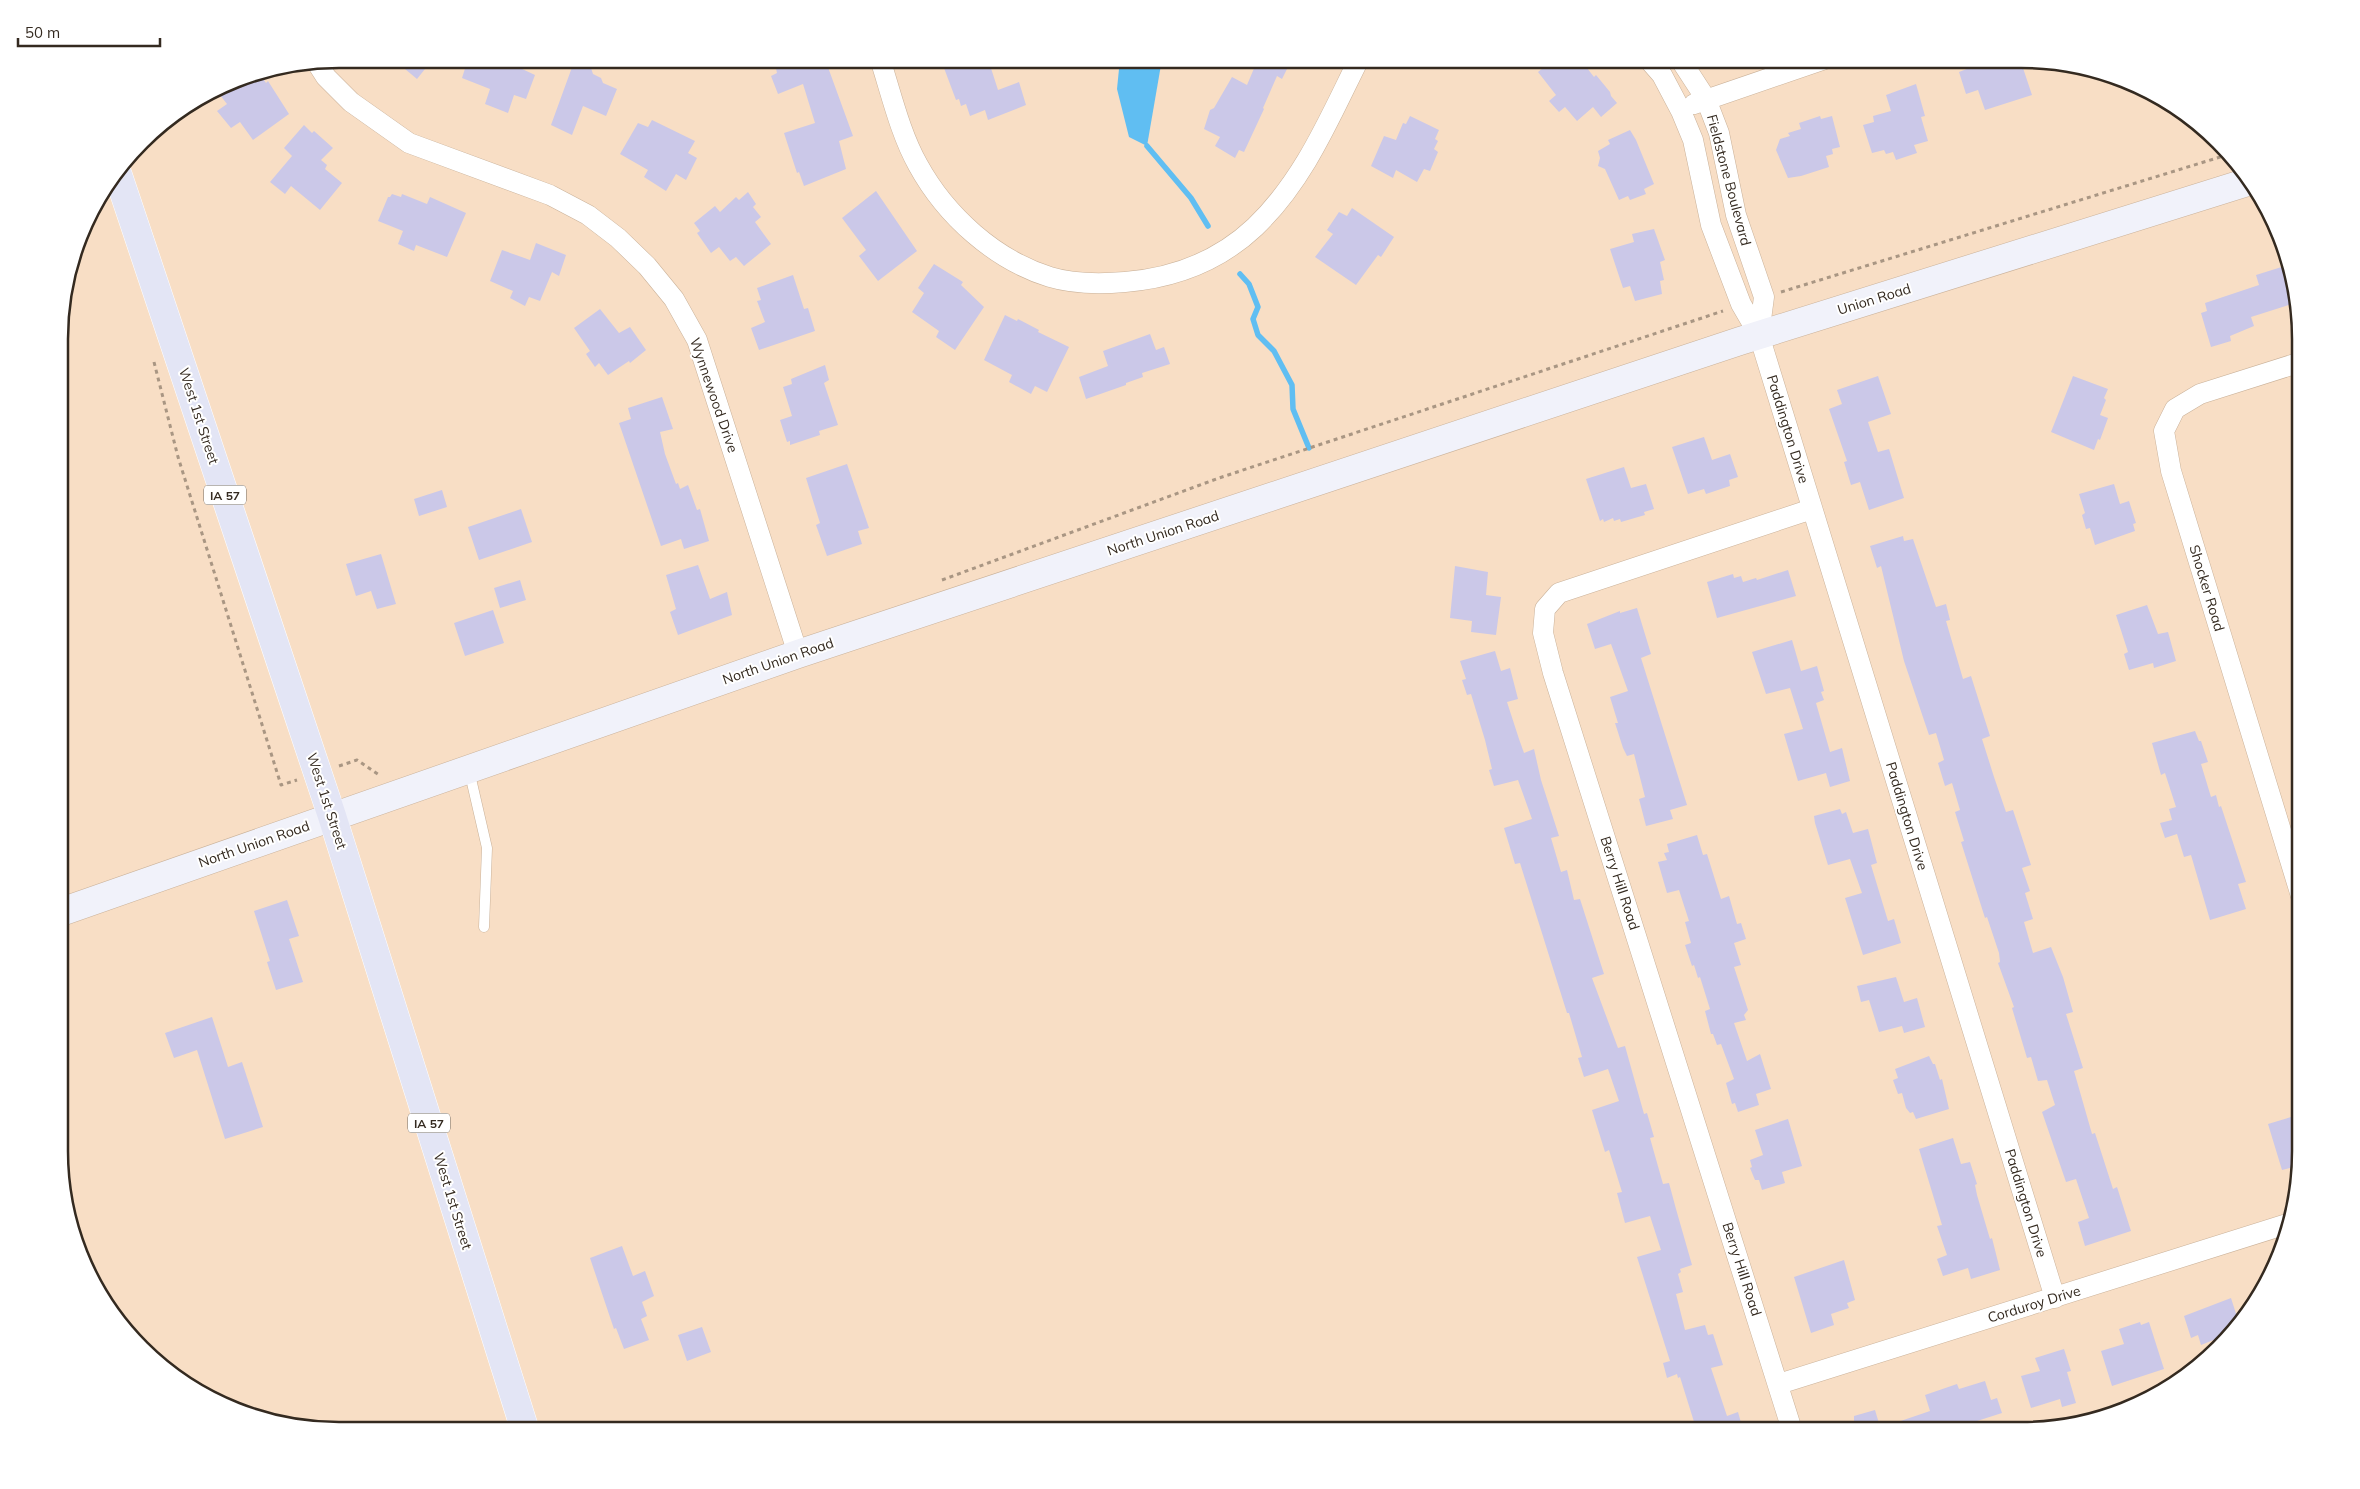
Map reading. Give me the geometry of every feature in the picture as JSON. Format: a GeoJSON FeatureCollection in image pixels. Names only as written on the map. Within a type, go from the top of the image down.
{"type":"FeatureCollection","features":[{"type":"Feature","properties":{"kind":"main road","name":"West 1st Street"},"geometry":{"type":"LineString","coordinates":[[119,179],[332,816],[522,1422]]}},
{"type":"Feature","properties":{"kind":"main road","name":"Union Road"},"geometry":{"type":"LineString","coordinates":[[1500,422],[1758,335],[2244,183]]}},
{"type":"Feature","properties":{"kind":"main road","name":"North Union Road"},"geometry":{"type":"LineString","coordinates":[[68,910],[798,654],[1500,422]]}},
{"type":"Feature","properties":{"kind":"street"},"geometry":{"type":"LineString","coordinates":[[883,67],[918,165],[942,200],[965,227],[1018,265],[1052,278],[1082,282],[1155,279],[1190,269],[1222,252],[1253,229],[1282,199],[1304,168],[1356,67]]}},
{"type":"Feature","properties":{"kind":"street","name":"Fieldstone Boulevard"},"geometry":{"type":"LineString","coordinates":[[1655,67],[1662,75],[1681,110],[1693,140],[1710,225],[1741,304],[1758,335]]}},
{"type":"Feature","properties":{"kind":"street","name":"Fieldstone Boulevard"},"geometry":{"type":"LineString","coordinates":[[1685,67],[1706,99],[1719,133],[1736,215],[1764,297],[1758,335]]}},
{"type":"Feature","properties":{"kind":"street"},"geometry":{"type":"LineString","coordinates":[[1681,110],[1706,99],[1800,67]]}},
{"type":"Feature","properties":{"kind":"street","name":"Wynnewood Drive"},"geometry":{"type":"LineString","coordinates":[[320,68],[351,102],[409,143],[550,196],[588,215],[624,243],[647,266],[674,298],[697,340],[798,654]]}},
{"type":"Feature","properties":{"kind":"street","name":"Paddington Drive"},"geometry":{"type":"LineString","coordinates":[[1758,335],[2055,1298]]}},
{"type":"Feature","properties":{"kind":"street","name":"Shocker Road"},"geometry":{"type":"LineString","coordinates":[[2292,365],[2200,394],[2176,409],[2164,431],[2171,471],[2292,867]]}},
{"type":"Feature","properties":{"kind":"street","name":"Berry Hill Road"},"geometry":{"type":"LineString","coordinates":[[1790,1422],[1543,633],[1545,609],[1559,593],[1812,508]]}},
{"type":"Feature","properties":{"kind":"street","name":"Corduroy Drive"},"geometry":{"type":"LineString","coordinates":[[1779,1384],[2282,1226]]}},
{"type":"Feature","properties":{"kind":"lane"},"geometry":{"type":"LineString","coordinates":[[468,769],[487,848],[484,927]]}},
{"type":"Feature","properties":{"kind":"path"},"geometry":{"type":"LineString","coordinates":[[1764,297],[2222,157]]}},
{"type":"Feature","properties":{"kind":"path"},"geometry":{"type":"LineString","coordinates":[[941,580],[1219,478],[1741,304]]}},
{"type":"Feature","properties":{"kind":"path"},"geometry":{"type":"LineString","coordinates":[[152,354],[178,457],[281,785]]}},
{"type":"Feature","properties":{"kind":"water"},"geometry":{"type":"Polygon","coordinates":[[[1119,67],[1161,67],[1147,146],[1129,137],[1117,89],[1119,67]]]}},
{"type":"Feature","properties":{"kind":"building"},"geometry":{"type":"Polygon","coordinates":[[[403,67],[427,67],[417,79],[403,67]]]}},
{"type":"Feature","properties":{"kind":"building"},"geometry":{"type":"Polygon","coordinates":[[[465,67],[520,67],[535,75],[526,99],[514,95],[508,113],[485,104],[490,89],[462,78],[465,67]]]}},
{"type":"Feature","properties":{"kind":"building"},"geometry":{"type":"Polygon","coordinates":[[[572,67],[591,67],[593,74],[601,78],[603,83],[617,89],[606,116],[583,106],[572,135],[551,125],[572,67]]]}},
{"type":"Feature","properties":{"kind":"building"},"geometry":{"type":"Polygon","coordinates":[[[776,67],[828,67],[853,136],[839,141],[846,169],[804,186],[799,172],[797,173],[784,133],[815,123],[803,84],[778,94],[771,76],[777,73],[776,67]]]}},
{"type":"Feature","properties":{"kind":"building"},"geometry":{"type":"Polygon","coordinates":[[[991,67],[998,90],[1019,82],[1026,105],[988,120],[985,110],[970,116],[966,104],[961,106],[959,99],[956,100],[944,68],[991,67]]]}},
{"type":"Feature","properties":{"kind":"building"},"geometry":{"type":"Polygon","coordinates":[[[1255,67],[1288,67],[1282,79],[1277,76],[1244,152],[1239,150],[1235,158],[1215,146],[1220,137],[1204,129],[1210,110],[1214,108],[1232,77],[1247,85],[1255,67]]]}},
{"type":"Feature","properties":{"kind":"building"},"geometry":{"type":"Polygon","coordinates":[[[1544,67],[1586,67],[1594,77],[1596,75],[1617,103],[1601,117],[1593,107],[1577,121],[1565,107],[1559,112],[1549,101],[1556,95],[1538,72],[1544,67]]]}},
{"type":"Feature","properties":{"kind":"building"},"geometry":{"type":"Polygon","coordinates":[[[1972,67],[2023,67],[2032,95],[1985,110],[1978,90],[1966,94],[1959,72],[1972,67]]]}},
{"type":"Feature","properties":{"kind":"building"},"geometry":{"type":"Polygon","coordinates":[[[263,78],[266,83],[268,81],[289,114],[253,140],[240,122],[231,128],[217,111],[227,104],[220,95],[263,78]]]}},
{"type":"Feature","properties":{"kind":"building"},"geometry":{"type":"Polygon","coordinates":[[[1916,84],[1925,116],[1921,117],[1928,141],[1914,145],[1917,153],[1896,160],[1893,152],[1886,154],[1884,150],[1872,153],[1863,125],[1874,122],[1873,116],[1891,111],[1886,95],[1916,84]]]}},
{"type":"Feature","properties":{"kind":"building"},"geometry":{"type":"Polygon","coordinates":[[[1410,116],[1439,130],[1435,139],[1438,141],[1434,149],[1438,152],[1430,171],[1424,169],[1417,182],[1396,170],[1393,178],[1371,166],[1384,136],[1396,140],[1403,123],[1406,124],[1410,116]]]}},
{"type":"Feature","properties":{"kind":"building"},"geometry":{"type":"Polygon","coordinates":[[[1820,116],[1821,119],[1832,116],[1840,147],[1832,149],[1833,154],[1826,156],[1829,167],[1788,178],[1776,150],[1780,139],[1790,136],[1788,133],[1801,129],[1799,123],[1820,116]]]}},
{"type":"Feature","properties":{"kind":"building"},"geometry":{"type":"Polygon","coordinates":[[[652,120],[695,141],[688,153],[697,158],[686,180],[676,174],[666,191],[644,177],[648,170],[620,154],[638,123],[648,127],[652,120]]]}},
{"type":"Feature","properties":{"kind":"building"},"geometry":{"type":"Polygon","coordinates":[[[304,125],[312,133],[314,131],[333,148],[321,160],[327,165],[325,169],[342,183],[320,210],[291,186],[285,194],[270,182],[292,156],[284,148],[304,125]]]}},
{"type":"Feature","properties":{"kind":"building"},"geometry":{"type":"Polygon","coordinates":[[[1630,130],[1654,184],[1644,189],[1646,194],[1630,200],[1628,196],[1619,200],[1605,169],[1598,166],[1600,158],[1598,151],[1610,144],[1608,140],[1630,130]]]}},
{"type":"Feature","properties":{"kind":"building"},"geometry":{"type":"Polygon","coordinates":[[[876,191],[917,251],[878,281],[859,256],[866,250],[842,218],[876,191]]]}},
{"type":"Feature","properties":{"kind":"building"},"geometry":{"type":"Polygon","coordinates":[[[748,192],[756,204],[753,207],[761,217],[755,222],[771,244],[744,266],[736,257],[730,261],[719,247],[711,253],[697,233],[700,231],[694,223],[715,206],[720,212],[736,197],[739,200],[748,192]]]}},
{"type":"Feature","properties":{"kind":"building"},"geometry":{"type":"Polygon","coordinates":[[[392,194],[401,197],[402,194],[427,204],[430,197],[466,213],[447,257],[416,245],[414,251],[398,244],[403,231],[378,221],[388,197],[392,194]]]}},
{"type":"Feature","properties":{"kind":"building"},"geometry":{"type":"Polygon","coordinates":[[[1352,208],[1394,237],[1381,257],[1378,255],[1356,285],[1315,257],[1333,234],[1327,230],[1339,212],[1347,216],[1352,208]]]}},
{"type":"Feature","properties":{"kind":"building"},"geometry":{"type":"Polygon","coordinates":[[[1654,229],[1665,260],[1660,262],[1664,280],[1660,281],[1662,294],[1635,301],[1630,286],[1623,288],[1610,249],[1634,242],[1632,234],[1654,229]]]}},
{"type":"Feature","properties":{"kind":"building"},"geometry":{"type":"Polygon","coordinates":[[[536,243],[566,255],[559,276],[552,272],[540,301],[529,297],[525,306],[510,298],[513,291],[490,281],[502,250],[530,260],[536,243]]]}},
{"type":"Feature","properties":{"kind":"building"},"geometry":{"type":"Polygon","coordinates":[[[934,264],[963,282],[961,285],[984,307],[955,350],[936,337],[939,331],[912,312],[924,293],[918,288],[934,264]]]}},
{"type":"Feature","properties":{"kind":"building"},"geometry":{"type":"Polygon","coordinates":[[[2283,267],[2290,304],[2251,317],[2254,326],[2230,336],[2231,341],[2211,347],[2201,313],[2207,311],[2205,303],[2259,285],[2256,275],[2283,267]]]}},
{"type":"Feature","properties":{"kind":"building"},"geometry":{"type":"Polygon","coordinates":[[[793,275],[804,309],[808,308],[815,331],[759,350],[751,328],[765,322],[757,301],[761,300],[757,288],[793,275]]]}},
{"type":"Feature","properties":{"kind":"building"},"geometry":{"type":"Polygon","coordinates":[[[600,309],[619,333],[630,327],[646,350],[630,363],[629,361],[608,375],[599,363],[595,367],[586,354],[590,351],[574,328],[600,309]]]}},
{"type":"Feature","properties":{"kind":"building"},"geometry":{"type":"Polygon","coordinates":[[[1005,315],[1017,321],[1018,319],[1039,330],[1038,332],[1069,347],[1047,392],[1035,386],[1031,394],[1009,382],[1012,375],[984,360],[1005,315]]]}},
{"type":"Feature","properties":{"kind":"building"},"geometry":{"type":"Polygon","coordinates":[[[1150,334],[1156,350],[1164,347],[1170,364],[1142,373],[1143,377],[1126,383],[1126,385],[1086,399],[1079,377],[1108,366],[1103,351],[1150,334]]]}},
{"type":"Feature","properties":{"kind":"building"},"geometry":{"type":"Polygon","coordinates":[[[825,365],[829,380],[824,383],[838,425],[819,431],[820,435],[790,445],[790,441],[787,442],[780,420],[792,416],[783,387],[792,384],[791,379],[825,365]]]}},
{"type":"Feature","properties":{"kind":"building"},"geometry":{"type":"Polygon","coordinates":[[[1878,376],[1891,414],[1868,422],[1878,452],[1889,449],[1904,498],[1869,510],[1860,482],[1851,485],[1844,462],[1847,461],[1829,409],[1842,404],[1837,390],[1878,376]]]}},
{"type":"Feature","properties":{"kind":"building"},"geometry":{"type":"Polygon","coordinates":[[[2073,376],[2108,389],[2100,415],[2108,418],[2094,450],[2051,432],[2073,376]]]}},
{"type":"Feature","properties":{"kind":"building"},"geometry":{"type":"Polygon","coordinates":[[[662,397],[673,429],[660,432],[665,454],[676,484],[678,483],[680,489],[688,485],[697,510],[700,509],[709,541],[684,549],[681,539],[661,546],[619,423],[631,419],[628,408],[662,397]]]}},
{"type":"Feature","properties":{"kind":"building"},"geometry":{"type":"Polygon","coordinates":[[[1704,437],[1712,460],[1730,454],[1738,477],[1729,480],[1730,486],[1706,494],[1704,489],[1688,494],[1672,447],[1704,437]]]}},
{"type":"Feature","properties":{"kind":"building"},"geometry":{"type":"Polygon","coordinates":[[[847,464],[869,528],[858,531],[862,544],[827,556],[816,525],[820,523],[806,478],[847,464]]]}},
{"type":"Feature","properties":{"kind":"building"},"geometry":{"type":"Polygon","coordinates":[[[1624,467],[1631,488],[1646,484],[1654,509],[1644,512],[1645,515],[1621,522],[1620,519],[1614,521],[1613,518],[1604,522],[1603,519],[1600,521],[1586,479],[1624,467]]]}},
{"type":"Feature","properties":{"kind":"building"},"geometry":{"type":"Polygon","coordinates":[[[2114,484],[2120,504],[2129,501],[2136,523],[2133,524],[2135,531],[2095,545],[2090,528],[2086,529],[2082,515],[2085,513],[2079,494],[2114,484]]]}},
{"type":"Feature","properties":{"kind":"building"},"geometry":{"type":"Polygon","coordinates":[[[442,490],[447,507],[419,516],[414,499],[442,490]]]}},
{"type":"Feature","properties":{"kind":"building"},"geometry":{"type":"Polygon","coordinates":[[[521,509],[532,542],[479,560],[468,527],[521,509]]]}},
{"type":"Feature","properties":{"kind":"building"},"geometry":{"type":"Polygon","coordinates":[[[1903,536],[1904,541],[1913,539],[1936,607],[1946,604],[1950,620],[1946,621],[1963,679],[1971,676],[1990,736],[1982,739],[1994,777],[2006,812],[2013,810],[2031,865],[2022,868],[2030,891],[2025,893],[2033,919],[2024,922],[2033,953],[2051,947],[2063,977],[2073,1012],[2066,1014],[2083,1068],[2074,1071],[2092,1134],[2095,1133],[2113,1189],[2117,1187],[2131,1231],[2085,1246],[2078,1222],[2089,1218],[2076,1179],[2066,1182],[2042,1112],[2055,1105],[2047,1080],[2038,1081],[2031,1057],[2027,1058],[2012,1008],[2014,1007],[1998,963],[2000,962],[1999,953],[1987,917],[1985,918],[1961,842],[1964,841],[1955,812],[1960,810],[1952,783],[1945,786],[1938,763],[1944,760],[1936,733],[1929,735],[1904,661],[1881,566],[1877,568],[1870,546],[1903,536]]]}},
{"type":"Feature","properties":{"kind":"building"},"geometry":{"type":"Polygon","coordinates":[[[381,554],[396,604],[377,609],[371,591],[356,596],[346,564],[381,554]]]}},
{"type":"Feature","properties":{"kind":"building"},"geometry":{"type":"Polygon","coordinates":[[[698,565],[710,599],[727,592],[732,615],[678,635],[670,612],[676,609],[666,575],[698,565]]]}},
{"type":"Feature","properties":{"kind":"building"},"geometry":{"type":"Polygon","coordinates":[[[1455,566],[1488,572],[1486,595],[1501,597],[1496,635],[1471,632],[1472,621],[1450,618],[1455,566]]]}},
{"type":"Feature","properties":{"kind":"building"},"geometry":{"type":"Polygon","coordinates":[[[1788,570],[1796,596],[1717,618],[1707,582],[1733,574],[1734,578],[1741,576],[1743,582],[1756,578],[1757,580],[1788,570]]]}},
{"type":"Feature","properties":{"kind":"building"},"geometry":{"type":"Polygon","coordinates":[[[520,580],[526,600],[500,608],[494,588],[520,580]]]}},
{"type":"Feature","properties":{"kind":"building"},"geometry":{"type":"Polygon","coordinates":[[[2147,605],[2158,634],[2168,632],[2176,661],[2154,668],[2153,663],[2129,670],[2124,654],[2128,652],[2116,615],[2147,605]]]}},
{"type":"Feature","properties":{"kind":"building"},"geometry":{"type":"Polygon","coordinates":[[[1637,608],[1651,654],[1641,658],[1687,805],[1670,810],[1673,819],[1646,826],[1639,799],[1645,797],[1634,754],[1627,756],[1623,748],[1615,723],[1618,723],[1610,697],[1628,691],[1611,644],[1595,649],[1587,624],[1620,611],[1620,613],[1637,608]]]}},
{"type":"Feature","properties":{"kind":"building"},"geometry":{"type":"Polygon","coordinates":[[[493,610],[504,643],[465,656],[454,623],[493,610]]]}},
{"type":"Feature","properties":{"kind":"building"},"geometry":{"type":"Polygon","coordinates":[[[1792,640],[1801,671],[1817,666],[1824,691],[1821,692],[1824,700],[1816,703],[1830,752],[1842,748],[1850,781],[1830,787],[1826,773],[1798,781],[1784,734],[1803,729],[1790,688],[1766,694],[1752,652],[1792,640]]]}},
{"type":"Feature","properties":{"kind":"building"},"geometry":{"type":"Polygon","coordinates":[[[1495,651],[1501,671],[1510,668],[1518,699],[1507,702],[1524,753],[1534,749],[1541,780],[1559,836],[1551,838],[1561,872],[1567,870],[1574,900],[1580,899],[1604,974],[1592,978],[1618,1048],[1625,1046],[1644,1114],[1647,1113],[1654,1137],[1650,1138],[1663,1184],[1669,1183],[1692,1265],[1680,1269],[1681,1272],[1678,1274],[1683,1292],[1676,1294],[1685,1330],[1705,1325],[1708,1335],[1713,1334],[1723,1365],[1711,1368],[1727,1416],[1738,1412],[1741,1422],[1694,1422],[1680,1377],[1678,1378],[1677,1374],[1667,1378],[1663,1363],[1670,1361],[1637,1257],[1661,1250],[1650,1216],[1625,1223],[1617,1193],[1622,1192],[1609,1150],[1605,1152],[1592,1110],[1619,1101],[1608,1069],[1584,1077],[1578,1058],[1582,1057],[1569,1013],[1567,1013],[1520,863],[1515,864],[1504,828],[1532,819],[1518,780],[1494,786],[1489,770],[1492,769],[1485,740],[1471,694],[1467,695],[1462,680],[1466,679],[1460,661],[1495,651]]]}},
{"type":"Feature","properties":{"kind":"building"},"geometry":{"type":"Polygon","coordinates":[[[2195,731],[2199,741],[2201,741],[2208,762],[2201,764],[2211,797],[2216,795],[2219,807],[2221,806],[2246,882],[2238,884],[2246,909],[2210,920],[2191,855],[2184,857],[2177,834],[2165,838],[2160,823],[2172,820],[2169,809],[2176,807],[2165,773],[2161,775],[2152,743],[2195,731]]]}},
{"type":"Feature","properties":{"kind":"building"},"geometry":{"type":"Polygon","coordinates":[[[1840,809],[1842,814],[1846,812],[1853,833],[1868,829],[1877,863],[1871,865],[1888,921],[1894,919],[1901,943],[1863,955],[1845,898],[1862,893],[1850,859],[1828,865],[1815,823],[1814,816],[1840,809]]]}},
{"type":"Feature","properties":{"kind":"building"},"geometry":{"type":"Polygon","coordinates":[[[1697,835],[1703,855],[1707,854],[1721,899],[1729,896],[1737,924],[1741,923],[1746,939],[1734,943],[1741,965],[1734,967],[1748,1010],[1744,1015],[1746,1020],[1734,1023],[1747,1061],[1760,1054],[1771,1089],[1756,1094],[1759,1105],[1738,1112],[1735,1103],[1732,1104],[1726,1083],[1734,1079],[1721,1044],[1717,1045],[1713,1034],[1711,1034],[1705,1011],[1710,1009],[1700,977],[1698,978],[1694,965],[1692,966],[1685,945],[1691,943],[1685,922],[1689,921],[1679,890],[1667,893],[1658,862],[1667,860],[1664,853],[1669,852],[1667,844],[1697,835]]]}},
{"type":"Feature","properties":{"kind":"building"},"geometry":{"type":"Polygon","coordinates":[[[287,900],[299,936],[289,939],[303,982],[276,990],[267,962],[270,961],[254,911],[287,900]]]}},
{"type":"Feature","properties":{"kind":"building"},"geometry":{"type":"Polygon","coordinates":[[[1896,977],[1904,1002],[1917,998],[1925,1027],[1904,1033],[1902,1026],[1879,1032],[1869,1000],[1861,1002],[1857,986],[1896,977]]]}},
{"type":"Feature","properties":{"kind":"building"},"geometry":{"type":"Polygon","coordinates":[[[212,1017],[228,1067],[242,1062],[263,1127],[225,1139],[197,1050],[174,1058],[165,1033],[212,1017]]]}},
{"type":"Feature","properties":{"kind":"building"},"geometry":{"type":"Polygon","coordinates":[[[1929,1056],[1933,1064],[1935,1064],[1940,1080],[1942,1079],[1949,1109],[1916,1119],[1913,1112],[1910,1113],[1906,1108],[1902,1093],[1898,1094],[1893,1080],[1898,1078],[1895,1069],[1929,1056]]]}},
{"type":"Feature","properties":{"kind":"building"},"geometry":{"type":"Polygon","coordinates":[[[2292,1117],[2292,1167],[2282,1170],[2268,1124],[2292,1117]]]}},
{"type":"Feature","properties":{"kind":"building"},"geometry":{"type":"Polygon","coordinates":[[[1788,1119],[1802,1166],[1782,1172],[1785,1183],[1762,1190],[1759,1180],[1755,1180],[1750,1168],[1752,1167],[1750,1160],[1763,1155],[1755,1130],[1788,1119]]]}},
{"type":"Feature","properties":{"kind":"building"},"geometry":{"type":"Polygon","coordinates":[[[1953,1138],[1961,1164],[1970,1162],[1977,1184],[1975,1185],[1977,1195],[1990,1239],[1992,1238],[2000,1270],[1971,1279],[1968,1268],[1943,1276],[1937,1259],[1947,1255],[1937,1226],[1942,1225],[1919,1149],[1953,1138]]]}},
{"type":"Feature","properties":{"kind":"building"},"geometry":{"type":"Polygon","coordinates":[[[622,1246],[633,1276],[645,1271],[654,1296],[642,1302],[647,1316],[641,1319],[649,1340],[624,1349],[616,1328],[614,1329],[590,1258],[622,1246]]]}},
{"type":"Feature","properties":{"kind":"building"},"geometry":{"type":"Polygon","coordinates":[[[1844,1260],[1855,1300],[1847,1303],[1849,1308],[1831,1314],[1834,1325],[1811,1333],[1794,1277],[1844,1260]]]}},
{"type":"Feature","properties":{"kind":"building"},"geometry":{"type":"Polygon","coordinates":[[[2231,1298],[2237,1316],[2216,1339],[2201,1345],[2198,1335],[2191,1338],[2184,1316],[2231,1298]]]}},
{"type":"Feature","properties":{"kind":"building"},"geometry":{"type":"Polygon","coordinates":[[[2140,1322],[2141,1325],[2149,1322],[2164,1369],[2112,1386],[2101,1351],[2124,1344],[2119,1329],[2140,1322]]]}},
{"type":"Feature","properties":{"kind":"building"},"geometry":{"type":"Polygon","coordinates":[[[702,1327],[711,1352],[687,1361],[678,1335],[702,1327]]]}},
{"type":"Feature","properties":{"kind":"building"},"geometry":{"type":"Polygon","coordinates":[[[2064,1349],[2071,1371],[2067,1372],[2076,1403],[2062,1407],[2060,1399],[2031,1408],[2021,1376],[2040,1371],[2035,1358],[2064,1349]]]}},
{"type":"Feature","properties":{"kind":"building"},"geometry":{"type":"Polygon","coordinates":[[[1985,1381],[1991,1400],[1997,1398],[2002,1413],[1974,1422],[1898,1422],[1930,1411],[1925,1395],[1957,1384],[1959,1389],[1985,1381]]]}},
{"type":"Feature","properties":{"kind":"building"},"geometry":{"type":"Polygon","coordinates":[[[1875,1410],[1879,1422],[1854,1422],[1854,1416],[1875,1410]]]}},
{"type":"Feature","properties":{"kind":"waterway"},"geometry":{"type":"LineString","coordinates":[[1147,146],[1191,198],[1208,226]]}},
{"type":"Feature","properties":{"kind":"waterway"},"geometry":{"type":"LineString","coordinates":[[1240,274],[1249,284],[1258,307],[1253,319],[1258,335],[1274,351],[1292,385],[1293,409],[1309,448]]}}]}
